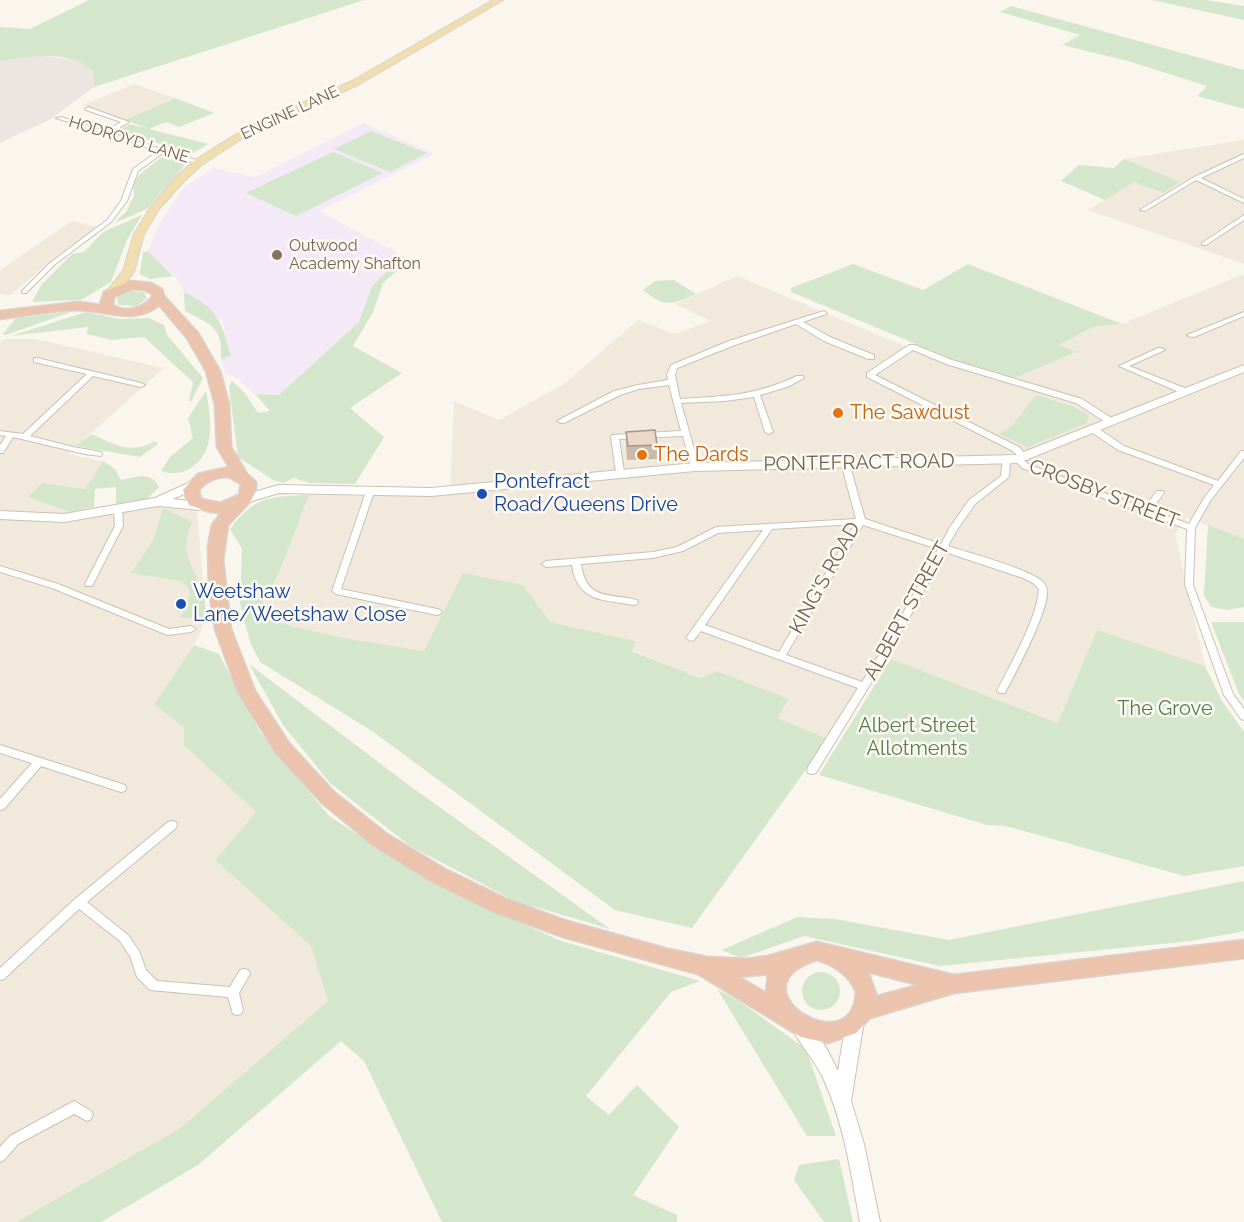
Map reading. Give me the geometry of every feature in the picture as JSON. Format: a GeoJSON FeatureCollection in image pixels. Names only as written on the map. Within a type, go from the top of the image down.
{"type":"FeatureCollection","features":[{"type":"Feature","properties":{"kind":"highway"},"geometry":{"type":"LineString","coordinates":[[79,306],[129,285],[143,285],[155,289],[158,297],[193,336],[213,371],[222,404],[224,447],[250,488],[219,526],[216,549],[218,598],[227,644],[255,706],[279,743],[323,793],[362,826],[432,873],[525,916],[584,937],[698,966],[740,970],[767,966],[802,953],[817,951],[954,984]]}},
{"type":"Feature","properties":{"kind":"highway"},"geometry":{"type":"LineString","coordinates":[[110,293],[106,306],[114,311]]}},
{"type":"Feature","properties":{"kind":"highway"},"geometry":{"type":"LineString","coordinates":[[137,311],[152,305],[158,297]]}},
{"type":"Feature","properties":{"kind":"highway"},"geometry":{"type":"LineString","coordinates":[[0,315],[79,306],[174,316]]}},
{"type":"Feature","properties":{"kind":"highway"},"geometry":{"type":"LineString","coordinates":[[219,526],[190,496],[197,482],[224,447]]}},
{"type":"Feature","properties":{"kind":"highway"},"geometry":{"type":"LineString","coordinates":[[197,482],[224,472],[242,475]]}},
{"type":"Feature","properties":{"kind":"highway"},"geometry":{"type":"LineString","coordinates":[[201,507],[218,509],[241,500]]}},
{"type":"Feature","properties":{"kind":"highway"},"geometry":{"type":"LineString","coordinates":[[698,966],[793,1021],[814,1031],[830,1032],[844,1029],[859,1015],[954,984],[1244,949]]}},
{"type":"Feature","properties":{"kind":"highway"},"geometry":{"type":"LineString","coordinates":[[831,954],[845,960],[860,977],[866,997],[859,1015]]}},
{"type":"Feature","properties":{"kind":"highway"},"geometry":{"type":"LineString","coordinates":[[790,959],[780,968],[775,985],[778,1004],[793,1021]]}},
{"type":"Feature","properties":{"kind":"main road","name":"ENGINE LANE"},"geometry":{"type":"LineString","coordinates":[[110,293],[128,273],[139,234],[155,208],[180,179],[199,162],[249,130],[355,83],[499,0]]}},
{"type":"Feature","properties":{"kind":"main road"},"geometry":{"type":"LineString","coordinates":[[128,273],[143,285]]}},
{"type":"Feature","properties":{"kind":"street"},"geometry":{"type":"LineString","coordinates":[[88,109],[126,122],[106,133]]}},
{"type":"Feature","properties":{"kind":"street","name":"HODROYD LANE"},"geometry":{"type":"LineString","coordinates":[[58,118],[199,162]]}},
{"type":"Feature","properties":{"kind":"street"},"geometry":{"type":"LineString","coordinates":[[24,292],[52,264],[109,221],[124,201],[135,170],[162,151]]}},
{"type":"Feature","properties":{"kind":"street"},"geometry":{"type":"LineString","coordinates":[[1143,210],[1196,178],[1244,156]]}},
{"type":"Feature","properties":{"kind":"street"},"geometry":{"type":"LineString","coordinates":[[1196,178],[1244,201]]}},
{"type":"Feature","properties":{"kind":"street"},"geometry":{"type":"LineString","coordinates":[[1204,244],[1244,217]]}},
{"type":"Feature","properties":{"kind":"street"},"geometry":{"type":"LineString","coordinates":[[1233,224],[1244,228]]}},
{"type":"Feature","properties":{"kind":"street"},"geometry":{"type":"LineString","coordinates":[[696,467],[672,382],[671,375],[674,367],[732,343],[824,313]]}},
{"type":"Feature","properties":{"kind":"street"},"geometry":{"type":"LineString","coordinates":[[1191,335],[1244,314]]}},
{"type":"Feature","properties":{"kind":"street"},"geometry":{"type":"LineString","coordinates":[[799,323],[827,339],[871,357]]}},
{"type":"Feature","properties":{"kind":"street","name":"CROSBY STREET"},"geometry":{"type":"LineString","coordinates":[[1110,421],[1079,401],[949,362],[912,347],[870,375],[1016,449],[1016,459],[1025,466],[1191,528]]}},
{"type":"Feature","properties":{"kind":"street"},"geometry":{"type":"LineString","coordinates":[[1161,350],[1123,366],[1185,391]]}},
{"type":"Feature","properties":{"kind":"street"},"geometry":{"type":"LineString","coordinates":[[37,360],[141,385]]}},
{"type":"Feature","properties":{"kind":"street","name":"PONTEFRACT ROAD"},"geometry":{"type":"LineString","coordinates":[[241,500],[278,489],[431,492],[507,486],[620,472],[696,467],[1016,459],[1244,368]]}},
{"type":"Feature","properties":{"kind":"street"},"geometry":{"type":"LineString","coordinates":[[26,435],[91,374]]}},
{"type":"Feature","properties":{"kind":"street"},"geometry":{"type":"LineString","coordinates":[[677,401],[757,396],[779,389],[800,378]]}},
{"type":"Feature","properties":{"kind":"street"},"geometry":{"type":"LineString","coordinates":[[561,421],[617,393],[672,382]]}},
{"type":"Feature","properties":{"kind":"street"},"geometry":{"type":"LineString","coordinates":[[757,396],[769,432]]}},
{"type":"Feature","properties":{"kind":"street"},"geometry":{"type":"LineString","coordinates":[[1093,429],[1121,448],[1219,484]]}},
{"type":"Feature","properties":{"kind":"street"},"geometry":{"type":"LineString","coordinates":[[0,433],[26,435],[51,445],[98,454]]}},
{"type":"Feature","properties":{"kind":"street"},"geometry":{"type":"LineString","coordinates":[[620,472],[615,437],[686,433]]}},
{"type":"Feature","properties":{"kind":"street"},"geometry":{"type":"LineString","coordinates":[[0,450],[11,434]]}},
{"type":"Feature","properties":{"kind":"street"},"geometry":{"type":"LineString","coordinates":[[1244,453],[1219,484],[1191,528],[1189,585],[1229,695],[1244,716]]}},
{"type":"Feature","properties":{"kind":"street","name":"ALBERT STREET"},"geometry":{"type":"LineString","coordinates":[[812,770],[865,687],[969,507],[1005,477],[1016,459]]}},
{"type":"Feature","properties":{"kind":"street","name":"KING'S ROAD"},"geometry":{"type":"LineString","coordinates":[[781,656],[861,521],[845,463]]}},
{"type":"Feature","properties":{"kind":"street","name":"PONTEFRACT ROAD"},"geometry":{"type":"LineString","coordinates":[[242,475],[278,489]]}},
{"type":"Feature","properties":{"kind":"street"},"geometry":{"type":"LineString","coordinates":[[158,502],[197,482]]}},
{"type":"Feature","properties":{"kind":"street"},"geometry":{"type":"LineString","coordinates":[[370,492],[336,591],[437,612]]}},
{"type":"Feature","properties":{"kind":"street"},"geometry":{"type":"LineString","coordinates":[[1146,511],[1160,493]]}},
{"type":"Feature","properties":{"kind":"street"},"geometry":{"type":"LineString","coordinates":[[0,515],[64,518],[158,502],[201,507]]}},
{"type":"Feature","properties":{"kind":"street"},"geometry":{"type":"LineString","coordinates":[[89,584],[119,526],[118,508]]}},
{"type":"Feature","properties":{"kind":"street"},"geometry":{"type":"LineString","coordinates":[[546,564],[653,555],[680,549],[716,530],[861,521],[1030,577],[1043,590],[1041,607],[1002,691]]}},
{"type":"Feature","properties":{"kind":"street"},"geometry":{"type":"LineString","coordinates":[[692,638],[770,526]]}},
{"type":"Feature","properties":{"kind":"street"},"geometry":{"type":"LineString","coordinates":[[576,561],[577,579],[585,591],[634,602]]}},
{"type":"Feature","properties":{"kind":"street"},"geometry":{"type":"LineString","coordinates":[[0,569],[55,586],[168,632],[191,629]]}},
{"type":"Feature","properties":{"kind":"street"},"geometry":{"type":"LineString","coordinates":[[700,627],[865,687]]}},
{"type":"Feature","properties":{"kind":"street"},"geometry":{"type":"LineString","coordinates":[[0,749],[121,788]]}},
{"type":"Feature","properties":{"kind":"street"},"geometry":{"type":"LineString","coordinates":[[0,806],[39,762]]}},
{"type":"Feature","properties":{"kind":"street"},"geometry":{"type":"LineString","coordinates":[[0,975],[79,902],[172,825]]}},
{"type":"Feature","properties":{"kind":"street"},"geometry":{"type":"LineString","coordinates":[[79,902],[124,938],[135,954],[141,973],[154,986],[233,992]]}},
{"type":"Feature","properties":{"kind":"street"},"geometry":{"type":"LineString","coordinates":[[237,1010],[233,992],[244,974]]}},
{"type":"Feature","properties":{"kind":"street"},"geometry":{"type":"LineString","coordinates":[[843,1097],[859,1015]]}},
{"type":"Feature","properties":{"kind":"street"},"geometry":{"type":"LineString","coordinates":[[793,1021],[812,1040],[843,1097],[870,1222]]}},
{"type":"Feature","properties":{"kind":"street"},"geometry":{"type":"LineString","coordinates":[[0,1156],[14,1140],[74,1107],[87,1115]]}},
{"type":"Feature","properties":{"kind":"shaded area"},"geometry":{"type":"Polygon","coordinates":[[[38,55],[81,61],[93,71],[94,87],[51,119],[0,143],[0,62],[38,55]]]}},
{"type":"Feature","properties":{"kind":"shaded area"},"geometry":{"type":"Polygon","coordinates":[[[134,84],[175,98],[125,120],[83,105],[134,84]]]}},
{"type":"Feature","properties":{"kind":"shaded area","name":"Outwood Academy Shafton"},"geometry":{"type":"Polygon","coordinates":[[[364,123],[434,154],[319,211],[410,260],[394,264],[372,286],[359,322],[279,395],[255,394],[234,376],[225,375],[221,359],[230,356],[222,321],[184,292],[177,278],[148,251],[159,224],[185,186],[214,168],[255,177],[364,123]]]}},
{"type":"Feature","properties":{"kind":"shaded area"},"geometry":{"type":"Polygon","coordinates":[[[1244,140],[1244,264],[1088,210],[1134,182],[1163,193],[1179,182],[1124,159],[1244,140]]]}},
{"type":"Feature","properties":{"kind":"shaded area"},"geometry":{"type":"Polygon","coordinates":[[[72,221],[97,227],[47,264],[11,295],[0,294],[0,270],[72,221]]]}},
{"type":"Feature","properties":{"kind":"shaded area"},"geometry":{"type":"Polygon","coordinates":[[[1241,275],[1244,276],[1244,539],[1187,518],[1175,534],[1205,666],[1097,630],[1059,723],[880,655],[828,739],[776,718],[789,699],[717,671],[700,678],[632,650],[636,641],[550,622],[523,585],[424,651],[338,637],[255,617],[278,575],[309,495],[397,496],[450,493],[454,401],[499,420],[564,384],[638,320],[675,334],[711,321],[675,304],[737,276],[943,362],[1005,383],[1075,353],[1059,345],[1093,327],[1122,324],[1241,275]]]}},
{"type":"Feature","properties":{"kind":"shaded area"},"geometry":{"type":"Polygon","coordinates":[[[5,339],[35,339],[164,368],[68,454],[103,461],[88,487],[85,489],[42,483],[29,497],[76,514],[156,507],[197,511],[206,619],[196,641],[154,704],[184,728],[185,745],[256,812],[215,860],[311,946],[328,1001],[179,1129],[16,1222],[0,1222],[0,343],[5,339]]]}},
{"type":"Feature","properties":{"kind":"green space"},"geometry":{"type":"Polygon","coordinates":[[[89,0],[364,0],[94,87],[93,71],[72,59],[37,56],[0,62],[0,27],[30,29],[89,0]]]}},
{"type":"Feature","properties":{"kind":"green space"},"geometry":{"type":"Polygon","coordinates":[[[1152,0],[1206,0],[1244,6],[1244,20],[1152,0]]]}},
{"type":"Feature","properties":{"kind":"green space"},"geometry":{"type":"Polygon","coordinates":[[[1011,6],[1244,70],[1244,109],[1197,96],[1207,86],[1128,61],[1062,45],[1080,35],[1000,12],[1011,6]]]}},
{"type":"Feature","properties":{"kind":"green space"},"geometry":{"type":"Polygon","coordinates":[[[175,98],[214,113],[179,127],[166,122],[149,129],[125,120],[175,98]]]}},
{"type":"Feature","properties":{"kind":"green space"},"geometry":{"type":"Polygon","coordinates":[[[130,124],[209,144],[191,154],[118,130],[130,124]]]}},
{"type":"Feature","properties":{"kind":"green space"},"geometry":{"type":"Polygon","coordinates":[[[371,131],[427,153],[390,172],[334,149],[371,131]]]}},
{"type":"Feature","properties":{"kind":"green space"},"geometry":{"type":"Polygon","coordinates":[[[333,152],[383,173],[296,216],[246,193],[333,152]]]}},
{"type":"Feature","properties":{"kind":"green space"},"geometry":{"type":"Polygon","coordinates":[[[162,157],[180,161],[184,166],[147,209],[114,223],[126,212],[134,196],[133,184],[140,174],[162,157]]]}},
{"type":"Feature","properties":{"kind":"green space"},"geometry":{"type":"Polygon","coordinates":[[[1124,159],[1180,182],[1163,193],[1134,182],[1105,200],[1061,181],[1079,165],[1114,168],[1124,159]]]}},
{"type":"Feature","properties":{"kind":"green space"},"geometry":{"type":"Polygon","coordinates":[[[142,215],[127,240],[111,282],[81,300],[32,302],[42,284],[72,254],[84,252],[103,232],[142,215]]]}},
{"type":"Feature","properties":{"kind":"green space"},"geometry":{"type":"Polygon","coordinates":[[[148,251],[173,276],[150,279],[140,274],[143,252],[148,251]]]}},
{"type":"Feature","properties":{"kind":"green space"},"geometry":{"type":"Polygon","coordinates":[[[410,260],[383,283],[373,312],[353,346],[402,373],[350,408],[384,437],[355,484],[309,483],[294,478],[283,483],[273,480],[238,457],[229,386],[232,381],[245,393],[258,413],[270,411],[255,394],[279,395],[359,322],[372,286],[394,264],[410,260]]]}},
{"type":"Feature","properties":{"kind":"green space"},"geometry":{"type":"Polygon","coordinates":[[[853,264],[923,290],[968,264],[1122,324],[1093,327],[1059,345],[1076,352],[1016,378],[952,359],[791,292],[791,288],[853,264]]]}},
{"type":"Feature","properties":{"kind":"green space"},"geometry":{"type":"Polygon","coordinates":[[[674,280],[696,294],[681,301],[668,303],[657,300],[643,290],[655,281],[674,280]]]}},
{"type":"Feature","properties":{"kind":"green space"},"geometry":{"type":"Polygon","coordinates":[[[130,291],[144,292],[147,299],[136,306],[118,305],[117,297],[130,291]]]}},
{"type":"Feature","properties":{"kind":"green space"},"geometry":{"type":"Polygon","coordinates":[[[184,292],[204,304],[217,318],[225,334],[231,356],[221,359],[220,340],[217,333],[208,323],[185,311],[184,292]]]}},
{"type":"Feature","properties":{"kind":"green space"},"geometry":{"type":"Polygon","coordinates":[[[74,311],[6,335],[3,334],[16,318],[74,311]]]}},
{"type":"Feature","properties":{"kind":"green space"},"geometry":{"type":"Polygon","coordinates":[[[86,312],[120,319],[149,318],[164,325],[167,335],[203,378],[191,402],[189,401],[193,382],[144,337],[111,340],[87,334],[88,327],[11,336],[86,312]]]}},
{"type":"Feature","properties":{"kind":"green space"},"geometry":{"type":"Polygon","coordinates":[[[206,391],[210,434],[204,454],[186,471],[168,473],[161,471],[170,457],[193,438],[188,418],[206,391]]]}},
{"type":"Feature","properties":{"kind":"green space"},"geometry":{"type":"Polygon","coordinates":[[[1036,395],[1074,407],[1089,415],[1087,423],[1028,447],[999,434],[1013,425],[1036,395]]]}},
{"type":"Feature","properties":{"kind":"green space"},"geometry":{"type":"Polygon","coordinates":[[[92,434],[123,447],[138,447],[155,441],[158,444],[140,457],[76,446],[92,434]]]}},
{"type":"Feature","properties":{"kind":"green space"},"geometry":{"type":"Polygon","coordinates":[[[103,461],[115,469],[121,480],[147,477],[156,482],[159,487],[147,499],[116,504],[116,487],[95,489],[94,507],[70,512],[28,497],[42,483],[85,489],[103,461]]]}},
{"type":"Feature","properties":{"kind":"green space"},"geometry":{"type":"Polygon","coordinates":[[[309,495],[279,573],[255,617],[338,637],[424,651],[463,573],[523,585],[550,622],[636,641],[632,651],[700,678],[717,671],[789,699],[777,718],[828,739],[692,928],[615,910],[372,731],[260,662],[250,642],[240,603],[242,549],[230,529],[248,510],[264,500],[283,496],[309,495]]]}},
{"type":"Feature","properties":{"kind":"green space"},"geometry":{"type":"Polygon","coordinates":[[[163,508],[192,522],[187,542],[188,558],[203,593],[206,619],[179,618],[187,608],[190,590],[181,581],[131,573],[154,539],[163,508]]]}},
{"type":"Feature","properties":{"kind":"green space"},"geometry":{"type":"Polygon","coordinates":[[[1208,525],[1244,539],[1244,607],[1228,610],[1211,607],[1204,595],[1208,525]]]}},
{"type":"Feature","properties":{"kind":"green space"},"geometry":{"type":"Polygon","coordinates":[[[1211,622],[1244,622],[1244,701],[1239,694],[1211,622]]]}},
{"type":"Feature","properties":{"kind":"green space"},"geometry":{"type":"Polygon","coordinates":[[[1097,630],[1205,666],[1222,701],[1244,732],[1244,866],[1184,876],[1006,826],[987,825],[819,775],[891,659],[1058,723],[1097,630]]]}},
{"type":"Feature","properties":{"kind":"green space"},"geometry":{"type":"Polygon","coordinates":[[[194,645],[219,654],[260,732],[329,816],[433,883],[561,941],[700,981],[671,992],[586,1096],[609,1115],[637,1085],[679,1127],[633,1195],[677,1215],[677,1222],[442,1222],[364,1061],[341,1041],[198,1165],[101,1222],[16,1222],[179,1129],[328,1001],[311,946],[215,860],[256,812],[184,745],[184,728],[154,704],[194,645]]]}},
{"type":"Feature","properties":{"kind":"green space"},"geometry":{"type":"Polygon","coordinates":[[[249,664],[410,786],[610,929],[515,901],[410,846],[330,783],[283,725],[249,664]]]}},
{"type":"Feature","properties":{"kind":"green space"},"geometry":{"type":"Polygon","coordinates":[[[1244,881],[1244,931],[1191,941],[940,966],[804,936],[741,958],[722,950],[797,917],[835,919],[949,940],[1244,881]]]}},
{"type":"Feature","properties":{"kind":"green space"},"geometry":{"type":"Polygon","coordinates":[[[821,972],[835,977],[840,991],[835,1005],[821,1010],[807,1005],[802,991],[807,977],[821,972]]]}},
{"type":"Feature","properties":{"kind":"green space"},"geometry":{"type":"Polygon","coordinates":[[[717,989],[739,1001],[806,1049],[836,1136],[807,1136],[717,989]]]}},
{"type":"Feature","properties":{"kind":"green space"},"geometry":{"type":"Polygon","coordinates":[[[839,1159],[853,1222],[824,1222],[794,1180],[799,1165],[839,1159]]]}},
{"type":"Feature","properties":{"kind":"building"},"geometry":{"type":"Polygon","coordinates":[[[655,430],[657,445],[628,446],[626,432],[655,430]]]}},
{"type":"Feature","properties":{"kind":"place","name":"Outwood Academy Shafton"},"geometry":{"type":"Point","coordinates":[277,255]}},
{"type":"Feature","properties":{"kind":"place","name":"The Sawdust"},"geometry":{"type":"Point","coordinates":[838,413]}},
{"type":"Feature","properties":{"kind":"place","name":"The Dards"},"geometry":{"type":"Point","coordinates":[642,455]}},
{"type":"Feature","properties":{"kind":"place","name":"Pontefract Road/Queens Drive"},"geometry":{"type":"Point","coordinates":[482,494]}},
{"type":"Feature","properties":{"kind":"place","name":"Weetshaw Lane/Weetshaw Close"},"geometry":{"type":"Point","coordinates":[181,604]}},
{"type":"Feature","properties":{"kind":"park label","name":"The Grove"},"geometry":{"type":"Point","coordinates":[1165,709]}},
{"type":"Feature","properties":{"kind":"park label","name":"Albert Street Allotments"},"geometry":{"type":"Point","coordinates":[917,738]}}]}
